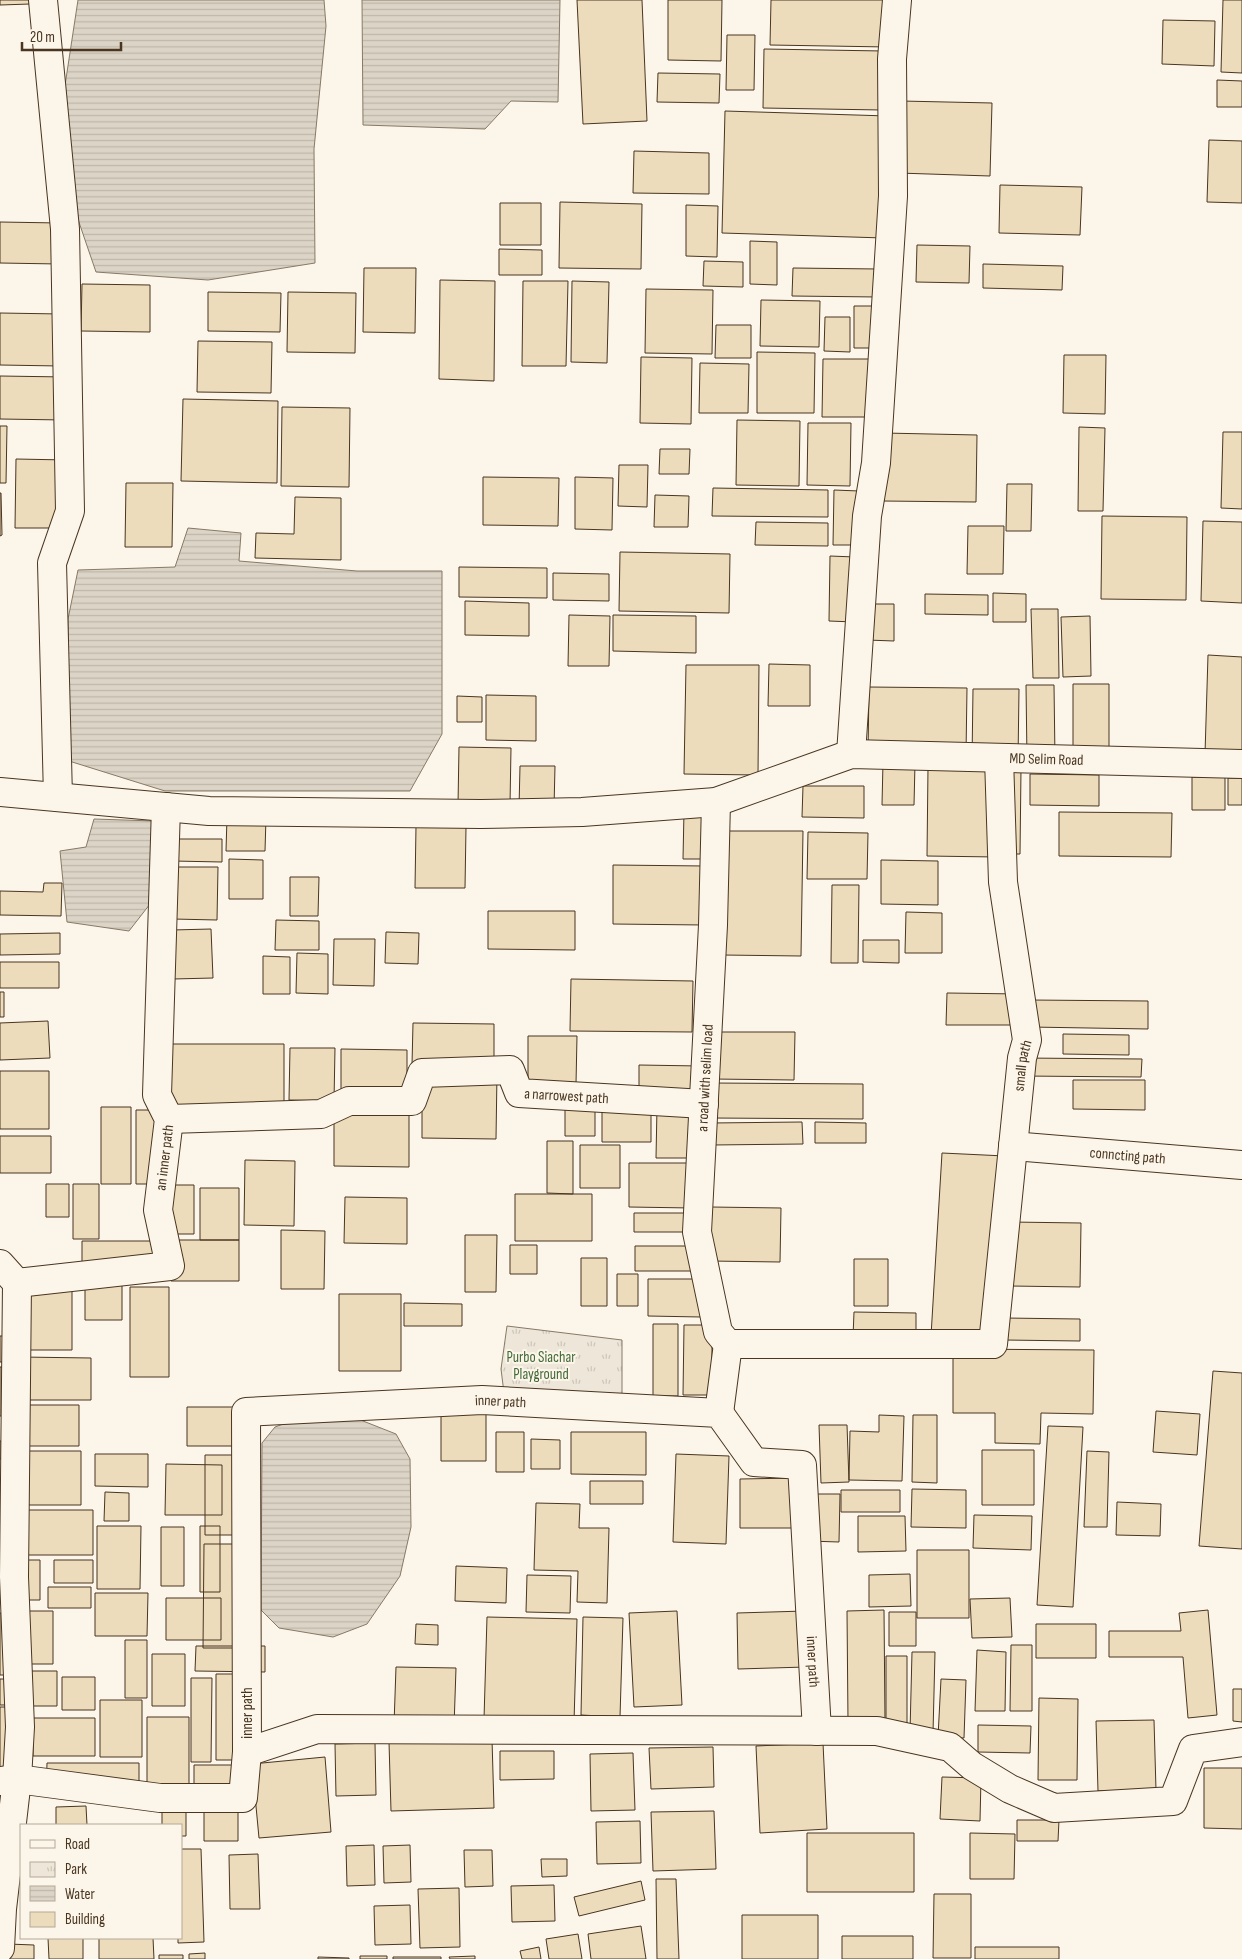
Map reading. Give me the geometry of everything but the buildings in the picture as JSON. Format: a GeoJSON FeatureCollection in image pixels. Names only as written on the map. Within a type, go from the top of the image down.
{"type":"FeatureCollection","features":[{"type":"Feature","properties":{"kind":"street"},"geometry":{"type":"LineString","coordinates":[[43,0],[64,229],[70,511],[52,563],[58,797]]}},
{"type":"Feature","properties":{"kind":"street"},"geometry":{"type":"LineString","coordinates":[[0,792],[209,811],[481,814],[582,812],[716,802],[850,754],[867,516],[876,463],[893,196],[892,59],[897,0]]}},
{"type":"Feature","properties":{"kind":"street","name":"MD Selim Road"},"geometry":{"type":"LineString","coordinates":[[850,754],[1242,764]]}},
{"type":"Feature","properties":{"kind":"street","name":"small path"},"geometry":{"type":"LineString","coordinates":[[728,1344],[993,1344],[1022,1058],[1027,1040],[1003,882],[999,758]]}},
{"type":"Feature","properties":{"kind":"street","name":"a road with selim load"},"geometry":{"type":"LineString","coordinates":[[716,802],[713,925],[697,1232],[718,1332],[728,1344]]}},
{"type":"Feature","properties":{"kind":"street","name":"an inner path"},"geometry":{"type":"LineString","coordinates":[[9,1273],[170,1266],[158,1210],[169,1119],[157,1095],[166,807]]}},
{"type":"Feature","properties":{"kind":"street","name":"a narrowest path"},"geometry":{"type":"LineString","coordinates":[[169,1119],[321,1114],[349,1101],[412,1101],[422,1073],[510,1070],[519,1093],[704,1104]]}},
{"type":"Feature","properties":{"kind":"street","name":"conncting path"},"geometry":{"type":"LineString","coordinates":[[1013,1146],[1242,1165]]}},
{"type":"Feature","properties":{"kind":"street"},"geometry":{"type":"LineString","coordinates":[[0,1948],[9,1780],[20,1727],[14,1577],[9,1273]]}},
{"type":"Feature","properties":{"kind":"street"},"geometry":{"type":"LineString","coordinates":[[719,1413],[728,1344]]}},
{"type":"Feature","properties":{"kind":"street","name":"inner path"},"geometry":{"type":"LineString","coordinates":[[248,1752],[246,1412],[482,1400],[719,1413],[754,1462],[802,1465],[817,1731]]}},
{"type":"Feature","properties":{"kind":"street"},"geometry":{"type":"LineString","coordinates":[[9,1780],[160,1798],[243,1798],[248,1752],[317,1729],[877,1731],[950,1747],[972,1766],[1003,1784],[1054,1808],[1173,1801],[1193,1749],[1242,1742]]}},
{"type":"Feature","properties":{"kind":"green space","name":"Purbo Siachar Playground"},"geometry":{"type":"Polygon","coordinates":[[[507,1326],[622,1340],[622,1405],[505,1401],[501,1369],[507,1326]]]}},
{"type":"Feature","properties":{"kind":"water"},"geometry":{"type":"Polygon","coordinates":[[[78,0],[324,0],[326,26],[314,149],[315,263],[208,280],[96,272],[70,196],[64,92],[78,0]]]}},
{"type":"Feature","properties":{"kind":"water"},"geometry":{"type":"Polygon","coordinates":[[[362,0],[560,0],[558,102],[511,101],[485,129],[363,125],[362,0]]]}},
{"type":"Feature","properties":{"kind":"water"},"geometry":{"type":"Polygon","coordinates":[[[188,528],[241,533],[239,561],[357,571],[442,571],[442,734],[410,791],[165,791],[69,761],[68,619],[78,570],[175,567],[188,528]]]}},
{"type":"Feature","properties":{"kind":"water"},"geometry":{"type":"Polygon","coordinates":[[[94,819],[154,821],[150,904],[129,931],[67,922],[60,851],[86,847],[94,819]]]}},
{"type":"Feature","properties":{"kind":"water"},"geometry":{"type":"Polygon","coordinates":[[[297,1419],[358,1419],[396,1434],[410,1459],[411,1527],[400,1576],[367,1624],[333,1637],[279,1628],[261,1610],[262,1443],[275,1427],[297,1419]]]}}]}
